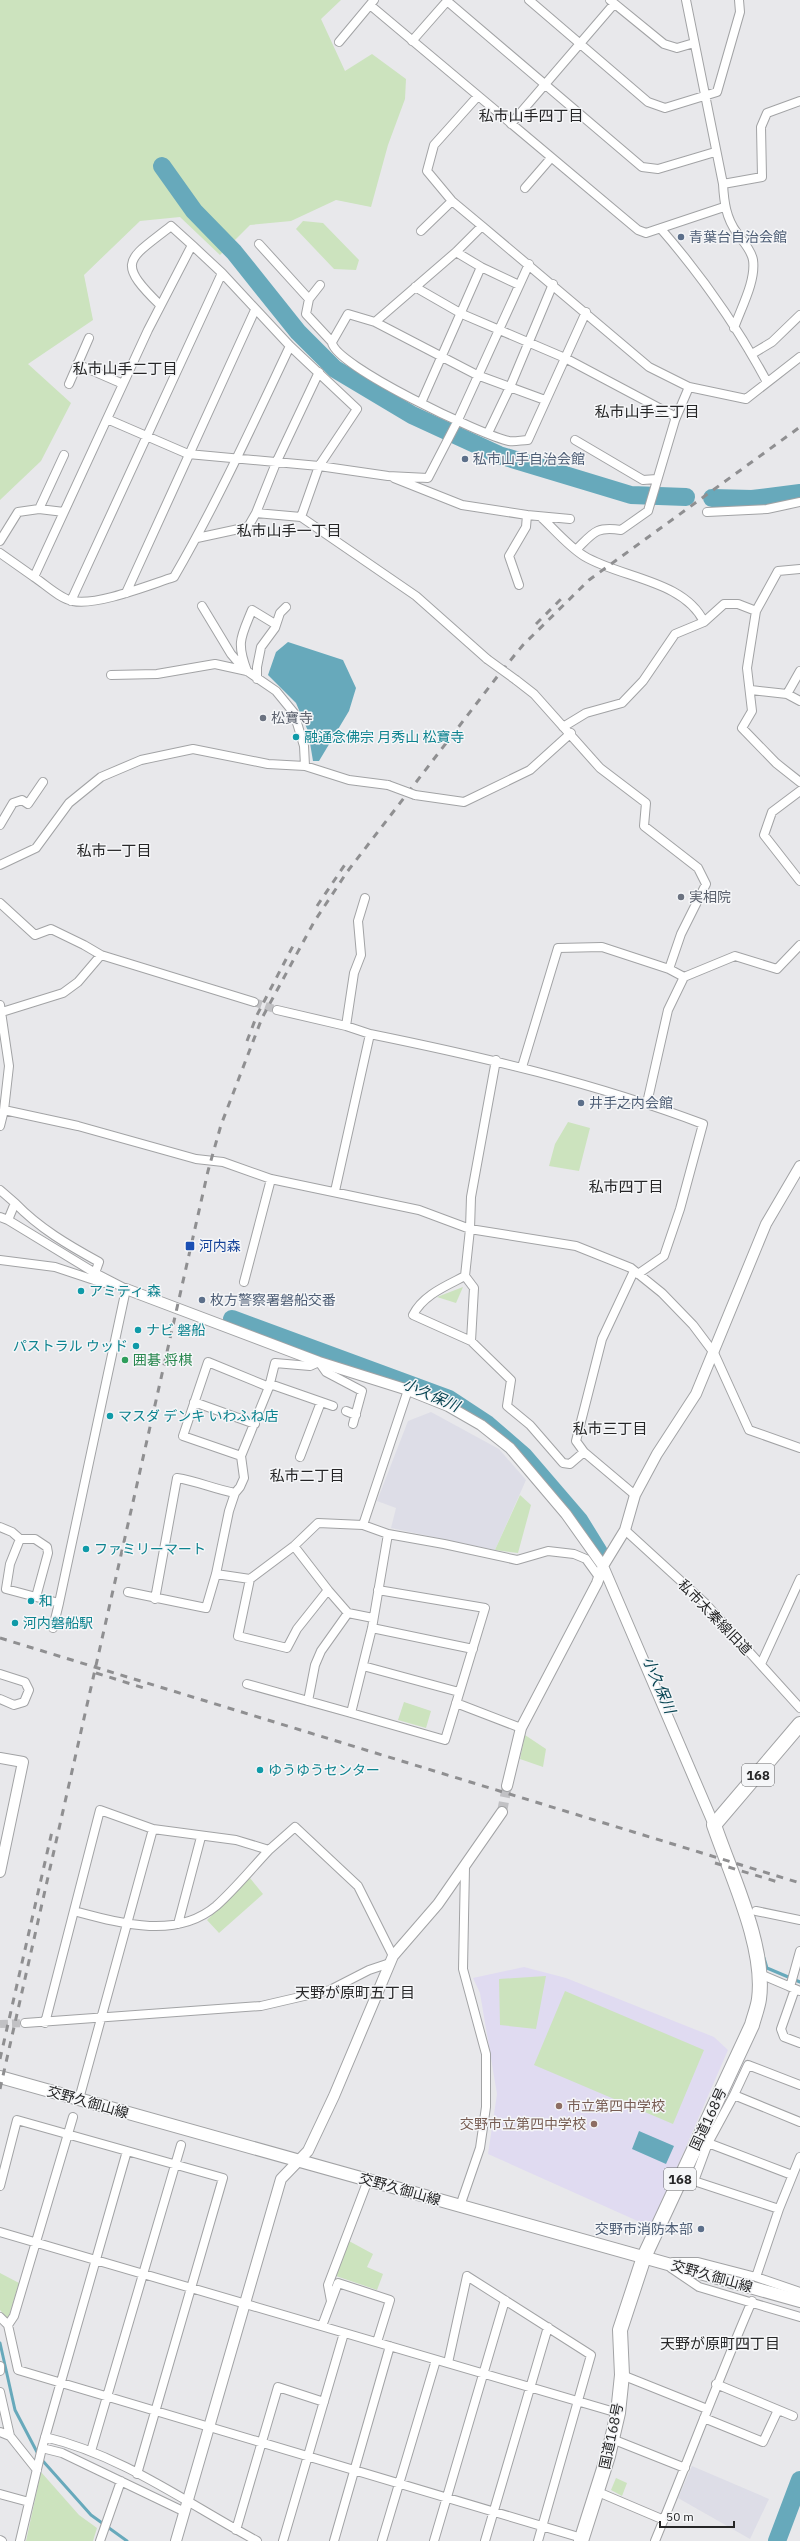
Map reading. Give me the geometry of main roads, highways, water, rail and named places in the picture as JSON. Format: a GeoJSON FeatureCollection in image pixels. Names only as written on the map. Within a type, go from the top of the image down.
{"type":"FeatureCollection","features":[{"type":"Feature","properties":{"kind":"highway","name":"国道168号"},"geometry":{"type":"LineString","coordinates":[[581,2539],[598,2492],[618,2413],[622,2375],[620,2330],[644,2257],[752,2025],[759,1999],[760,1974],[754,1939],[714,1825],[800,1724]]}},
{"type":"Feature","properties":{"kind":"main road","name":"交野久御山線"},"geometry":{"type":"LineString","coordinates":[[0,2077],[800,2301]]}},
{"type":"Feature","properties":{"kind":"water"},"geometry":{"type":"Polygon","coordinates":[[[288,642],[343,660],[356,688],[349,711],[319,761],[313,761],[308,731],[296,703],[268,675],[276,652],[288,642]]]}},
{"type":"Feature","properties":{"kind":"water"},"geometry":{"type":"Polygon","coordinates":[[[639,2131],[674,2146],[666,2164],[632,2149],[639,2131]]]}},
{"type":"Feature","properties":{"kind":"waterway"},"geometry":{"type":"LineString","coordinates":[[162,166],[194,211],[234,252],[298,332],[335,369],[412,415],[499,455],[631,495],[686,497]]}},
{"type":"Feature","properties":{"kind":"waterway"},"geometry":{"type":"LineString","coordinates":[[712,498],[752,499],[800,493]]}},
{"type":"Feature","properties":{"kind":"waterway","name":"小久保川"},"geometry":{"type":"LineString","coordinates":[[232,1319],[449,1399],[487,1424],[524,1456],[579,1520],[600,1554]]}},
{"type":"Feature","properties":{"kind":"waterway","name":"小久保川"},"geometry":{"type":"LineString","coordinates":[[764,1958],[767,1968],[800,1982]]}},
{"type":"Feature","properties":{"kind":"waterway"},"geometry":{"type":"LineString","coordinates":[[0,2343],[15,2410],[38,2454]]}},
{"type":"Feature","properties":{"kind":"waterway"},"geometry":{"type":"LineString","coordinates":[[42,2460],[91,2515],[127,2541]]}},
{"type":"Feature","properties":{"kind":"waterway"},"geometry":{"type":"LineString","coordinates":[[777,2541],[800,2480]]}},
{"type":"Feature","properties":{"kind":"tunnel"},"geometry":{"type":"LineString","coordinates":[[254,1002],[277,1010]]}},
{"type":"Feature","properties":{"kind":"tunnel"},"geometry":{"type":"LineString","coordinates":[[502,1812],[507,1786]]}},
{"type":"Feature","properties":{"kind":"tunnel"},"geometry":{"type":"LineString","coordinates":[[0,2024],[25,2023]]}},
{"type":"Feature","properties":{"kind":"railway"},"geometry":{"type":"LineString","coordinates":[[0,2089],[208,1171],[221,1125],[262,1018],[314,922],[347,872],[523,645],[589,580],[800,427]]}},
{"type":"Feature","properties":{"kind":"railway"},"geometry":{"type":"LineString","coordinates":[[536,624],[563,597]]}},
{"type":"Feature","properties":{"kind":"railway"},"geometry":{"type":"LineString","coordinates":[[317,906],[346,863]]}},
{"type":"Feature","properties":{"kind":"railway"},"geometry":{"type":"LineString","coordinates":[[247,1041],[257,1015],[295,942]]}},
{"type":"Feature","properties":{"kind":"railway"},"geometry":{"type":"LineString","coordinates":[[0,1638],[800,1883]]}},
{"type":"Feature","properties":{"kind":"railway"},"geometry":{"type":"LineString","coordinates":[[96,1673],[147,1689]]}},
{"type":"Feature","properties":{"kind":"railway"},"geometry":{"type":"LineString","coordinates":[[0,2059],[53,1827]]}},
{"type":"Feature","properties":{"kind":"railway"},"geometry":{"type":"LineString","coordinates":[[715,1863],[778,1882]]}},
{"type":"Feature","properties":{"kind":"place","name":"青葉台自治会館"},"geometry":{"type":"Point","coordinates":[681,237]}},
{"type":"Feature","properties":{"kind":"place","name":"私市山手自治会館"},"geometry":{"type":"Point","coordinates":[465,459]}},
{"type":"Feature","properties":{"kind":"place","name":"松寶寺"},"geometry":{"type":"Point","coordinates":[263,718]}},
{"type":"Feature","properties":{"kind":"place","name":"融通念佛宗 月秀山 松寶寺"},"geometry":{"type":"Point","coordinates":[296,737]}},
{"type":"Feature","properties":{"kind":"place","name":"実相院"},"geometry":{"type":"Point","coordinates":[681,897]}},
{"type":"Feature","properties":{"kind":"place","name":"井手之内会館"},"geometry":{"type":"Point","coordinates":[581,1103]}},
{"type":"Feature","properties":{"kind":"place","name":"河内森"},"geometry":{"type":"Point","coordinates":[190,1246]}},
{"type":"Feature","properties":{"kind":"place","name":"アミティ 森"},"geometry":{"type":"Point","coordinates":[81,1291]}},
{"type":"Feature","properties":{"kind":"place","name":"枚方警察署磐船交番"},"geometry":{"type":"Point","coordinates":[202,1300]}},
{"type":"Feature","properties":{"kind":"place","name":"ナビ 磐船"},"geometry":{"type":"Point","coordinates":[138,1330]}},
{"type":"Feature","properties":{"kind":"place","name":"パストラル ウッド"},"geometry":{"type":"Point","coordinates":[136,1346]}},
{"type":"Feature","properties":{"kind":"place","name":"囲碁 将棋"},"geometry":{"type":"Point","coordinates":[125,1360]}},
{"type":"Feature","properties":{"kind":"place","name":"マスダ デンキ いわふね店"},"geometry":{"type":"Point","coordinates":[110,1416]}},
{"type":"Feature","properties":{"kind":"place","name":"ファミリーマート"},"geometry":{"type":"Point","coordinates":[86,1549]}},
{"type":"Feature","properties":{"kind":"place","name":"和"},"geometry":{"type":"Point","coordinates":[31,1601]}},
{"type":"Feature","properties":{"kind":"place","name":"河内磐船駅"},"geometry":{"type":"Point","coordinates":[15,1623]}},
{"type":"Feature","properties":{"kind":"place","name":"ゆうゆうセンター"},"geometry":{"type":"Point","coordinates":[260,1770]}},
{"type":"Feature","properties":{"kind":"place","name":"市立第四中学校"},"geometry":{"type":"Point","coordinates":[559,2106]}},
{"type":"Feature","properties":{"kind":"place","name":"交野市立第四中学校"},"geometry":{"type":"Point","coordinates":[594,2124]}},
{"type":"Feature","properties":{"kind":"place","name":"交野市消防本部"},"geometry":{"type":"Point","coordinates":[701,2229]}},
{"type":"Feature","properties":{"kind":"district","name":"私市山手四丁目"},"geometry":{"type":"Point","coordinates":[531,116]}},
{"type":"Feature","properties":{"kind":"district","name":"私市山手二丁目"},"geometry":{"type":"Point","coordinates":[125,369]}},
{"type":"Feature","properties":{"kind":"district","name":"私市山手三丁目"},"geometry":{"type":"Point","coordinates":[647,412]}},
{"type":"Feature","properties":{"kind":"district","name":"私市山手一丁目"},"geometry":{"type":"Point","coordinates":[289,531]}},
{"type":"Feature","properties":{"kind":"district","name":"私市一丁目"},"geometry":{"type":"Point","coordinates":[114,851]}},
{"type":"Feature","properties":{"kind":"district","name":"私市四丁目"},"geometry":{"type":"Point","coordinates":[626,1187]}},
{"type":"Feature","properties":{"kind":"district","name":"私市三丁目"},"geometry":{"type":"Point","coordinates":[610,1429]}},
{"type":"Feature","properties":{"kind":"district","name":"私市二丁目"},"geometry":{"type":"Point","coordinates":[307,1476]}},
{"type":"Feature","properties":{"kind":"district","name":"天野が原町五丁目"},"geometry":{"type":"Point","coordinates":[355,1993]}},
{"type":"Feature","properties":{"kind":"district","name":"天野が原町四丁目"},"geometry":{"type":"Point","coordinates":[720,2344]}}]}
